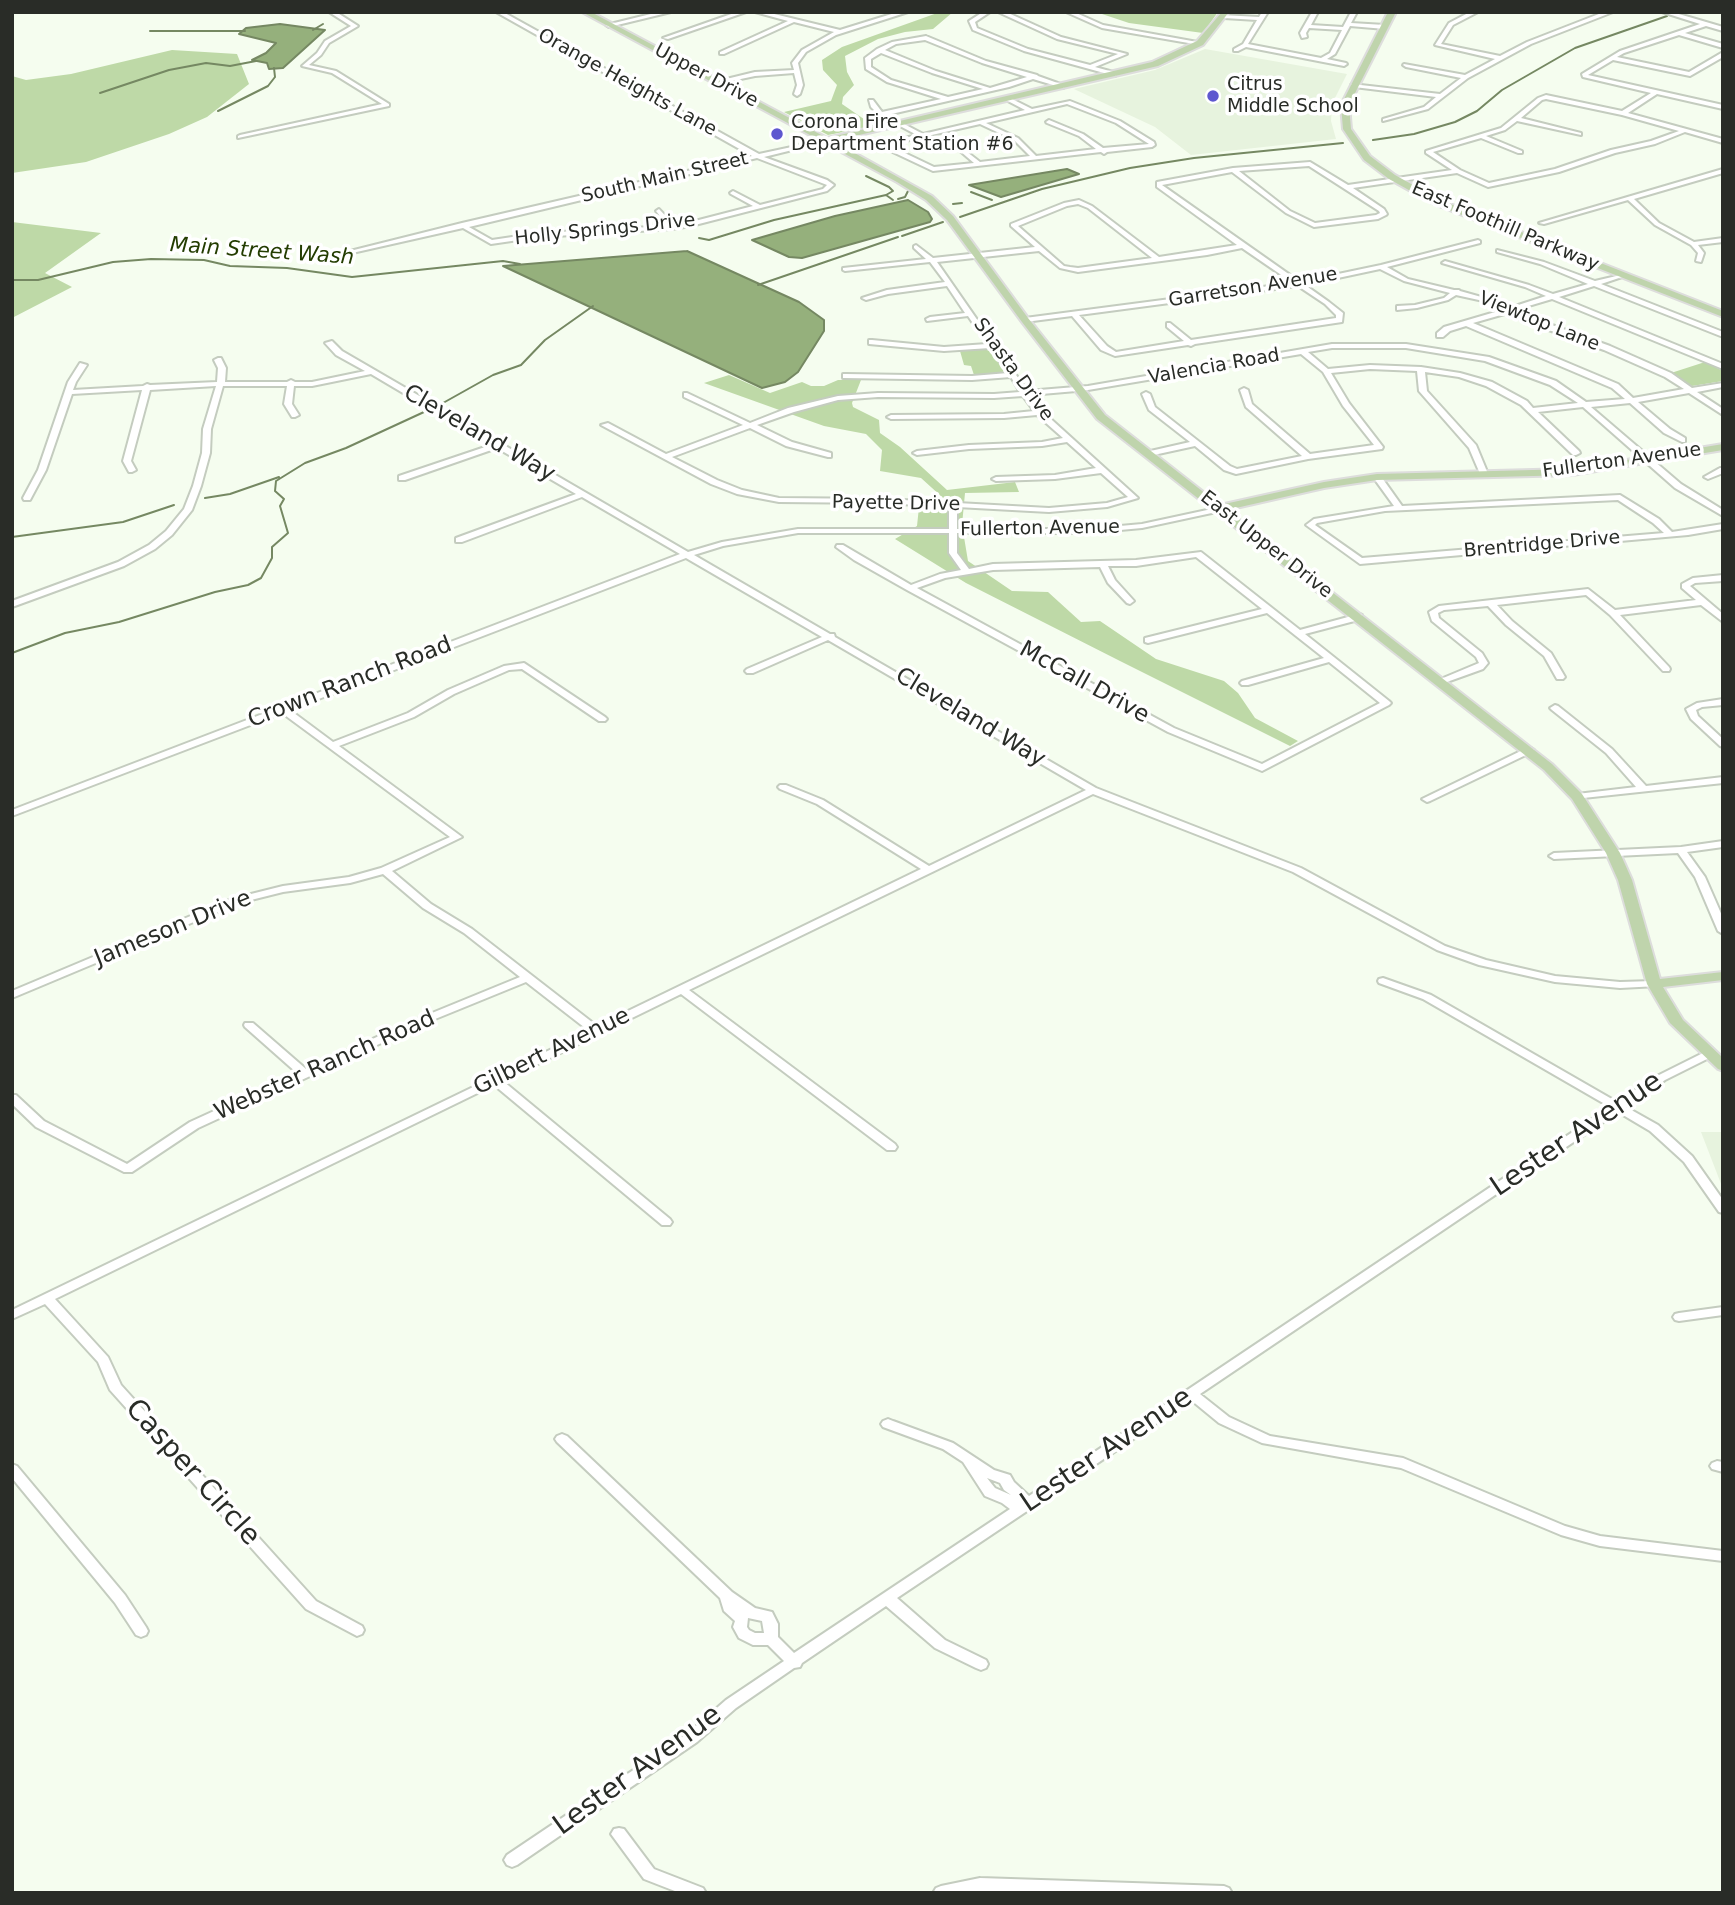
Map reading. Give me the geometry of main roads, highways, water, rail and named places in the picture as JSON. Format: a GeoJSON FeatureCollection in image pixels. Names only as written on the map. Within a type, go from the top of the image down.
{"type":"FeatureCollection","features":[{"type":"Feature","properties":{"kind":"main road","name":"Upper Drive"},"geometry":{"type":"LineString","coordinates":[[585,12],[827,140]]}},
{"type":"Feature","properties":{"kind":"main road","name":"East Foothill Parkway"},"geometry":{"type":"LineString","coordinates":[[1358,86],[1392,12]]}},
{"type":"Feature","properties":{"kind":"main road","name":"South Main Street"},"geometry":{"type":"LineString","coordinates":[[827,140],[1155,64],[1200,43],[1225,14]]}},
{"type":"Feature","properties":{"kind":"main road","name":"East Foothill Parkway"},"geometry":{"type":"LineString","coordinates":[[1398,21],[1345,105],[1347,129],[1367,158],[1400,180],[1460,212],[1723,311]]}},
{"type":"Feature","properties":{"kind":"main road"},"geometry":{"type":"LineString","coordinates":[[1384,46],[1384,38],[1389,29],[1385,27]]}},
{"type":"Feature","properties":{"kind":"main road","name":"East Upper Drive"},"geometry":{"type":"LineString","coordinates":[[827,140],[929,198],[950,218],[1101,417],[1529,750],[1577,797],[1613,853],[1625,880],[1654,984]]}},
{"type":"Feature","properties":{"kind":"main road","name":"East Foothill Parkway"},"geometry":{"type":"LineString","coordinates":[[1400,180],[1467,210],[1723,311]]}},
{"type":"Feature","properties":{"kind":"main road","name":"Fullerton Avenue"},"geometry":{"type":"LineString","coordinates":[[1218,509],[1324,485],[1377,477],[1572,472],[1723,447]]}},
{"type":"Feature","properties":{"kind":"main road"},"geometry":{"type":"LineString","coordinates":[[1723,976],[1654,984],[1677,1023],[1723,1066]]}},
{"type":"Feature","properties":{"kind":"waterway"},"geometry":{"type":"LineString","coordinates":[[1373,140],[1414,134],[1455,122],[1477,111],[1502,90],[1575,48],[1667,16]]}},
{"type":"Feature","properties":{"kind":"waterway"},"geometry":{"type":"LineString","coordinates":[[313,30],[323,24]]}},
{"type":"Feature","properties":{"kind":"waterway"},"geometry":{"type":"LineString","coordinates":[[150,31],[245,31]]}},
{"type":"Feature","properties":{"kind":"waterway"},"geometry":{"type":"LineString","coordinates":[[100,93],[169,70],[206,63],[230,66],[256,61]]}},
{"type":"Feature","properties":{"kind":"waterway"},"geometry":{"type":"LineString","coordinates":[[218,111],[268,86],[275,77],[274,68]]}},
{"type":"Feature","properties":{"kind":"waterway"},"geometry":{"type":"LineString","coordinates":[[960,217],[1042,189],[1130,168],[1194,158],[1343,143]]}},
{"type":"Feature","properties":{"kind":"waterway"},"geometry":{"type":"LineString","coordinates":[[866,176],[893,191],[886,195]]}},
{"type":"Feature","properties":{"kind":"waterway"},"geometry":{"type":"LineString","coordinates":[[898,199],[905,197],[908,191]]}},
{"type":"Feature","properties":{"kind":"waterway"},"geometry":{"type":"LineString","coordinates":[[971,192],[992,200]]}},
{"type":"Feature","properties":{"kind":"waterway"},"geometry":{"type":"LineString","coordinates":[[699,238],[709,240],[774,220],[886,195]]}},
{"type":"Feature","properties":{"kind":"waterway"},"geometry":{"type":"LineString","coordinates":[[886,195],[893,200]]}},
{"type":"Feature","properties":{"kind":"waterway"},"geometry":{"type":"LineString","coordinates":[[953,204],[962,203]]}},
{"type":"Feature","properties":{"kind":"waterway"},"geometry":{"type":"LineString","coordinates":[[902,236],[943,222]]}},
{"type":"Feature","properties":{"kind":"waterway"},"geometry":{"type":"LineString","coordinates":[[758,285],[898,237]]}},
{"type":"Feature","properties":{"kind":"waterway","name":"Main Street Wash"},"geometry":{"type":"LineString","coordinates":[[12,280],[38,280],[113,262],[151,259],[204,260],[230,266],[287,268],[352,277],[503,261],[520,264]]}},
{"type":"Feature","properties":{"kind":"waterway"},"geometry":{"type":"LineString","coordinates":[[443,403],[493,375],[521,365],[545,340],[593,306]]}},
{"type":"Feature","properties":{"kind":"waterway"},"geometry":{"type":"LineString","coordinates":[[12,653],[65,633],[119,622],[215,592],[248,585],[261,578],[272,558],[272,547],[288,533],[280,506],[284,499],[275,491],[276,481],[305,463],[346,448],[424,412]]}},
{"type":"Feature","properties":{"kind":"waterway"},"geometry":{"type":"LineString","coordinates":[[205,498],[230,494],[279,477]]}},
{"type":"Feature","properties":{"kind":"waterway"},"geometry":{"type":"LineString","coordinates":[[12,537],[123,522],[174,505]]}},
{"type":"Feature","properties":{"kind":"place","name":"Citrus Middle School"},"geometry":{"type":"Point","coordinates":[1213,96]}},
{"type":"Feature","properties":{"kind":"place","name":"Corona Fire Department Station #6"},"geometry":{"type":"Point","coordinates":[777,134]}}]}
